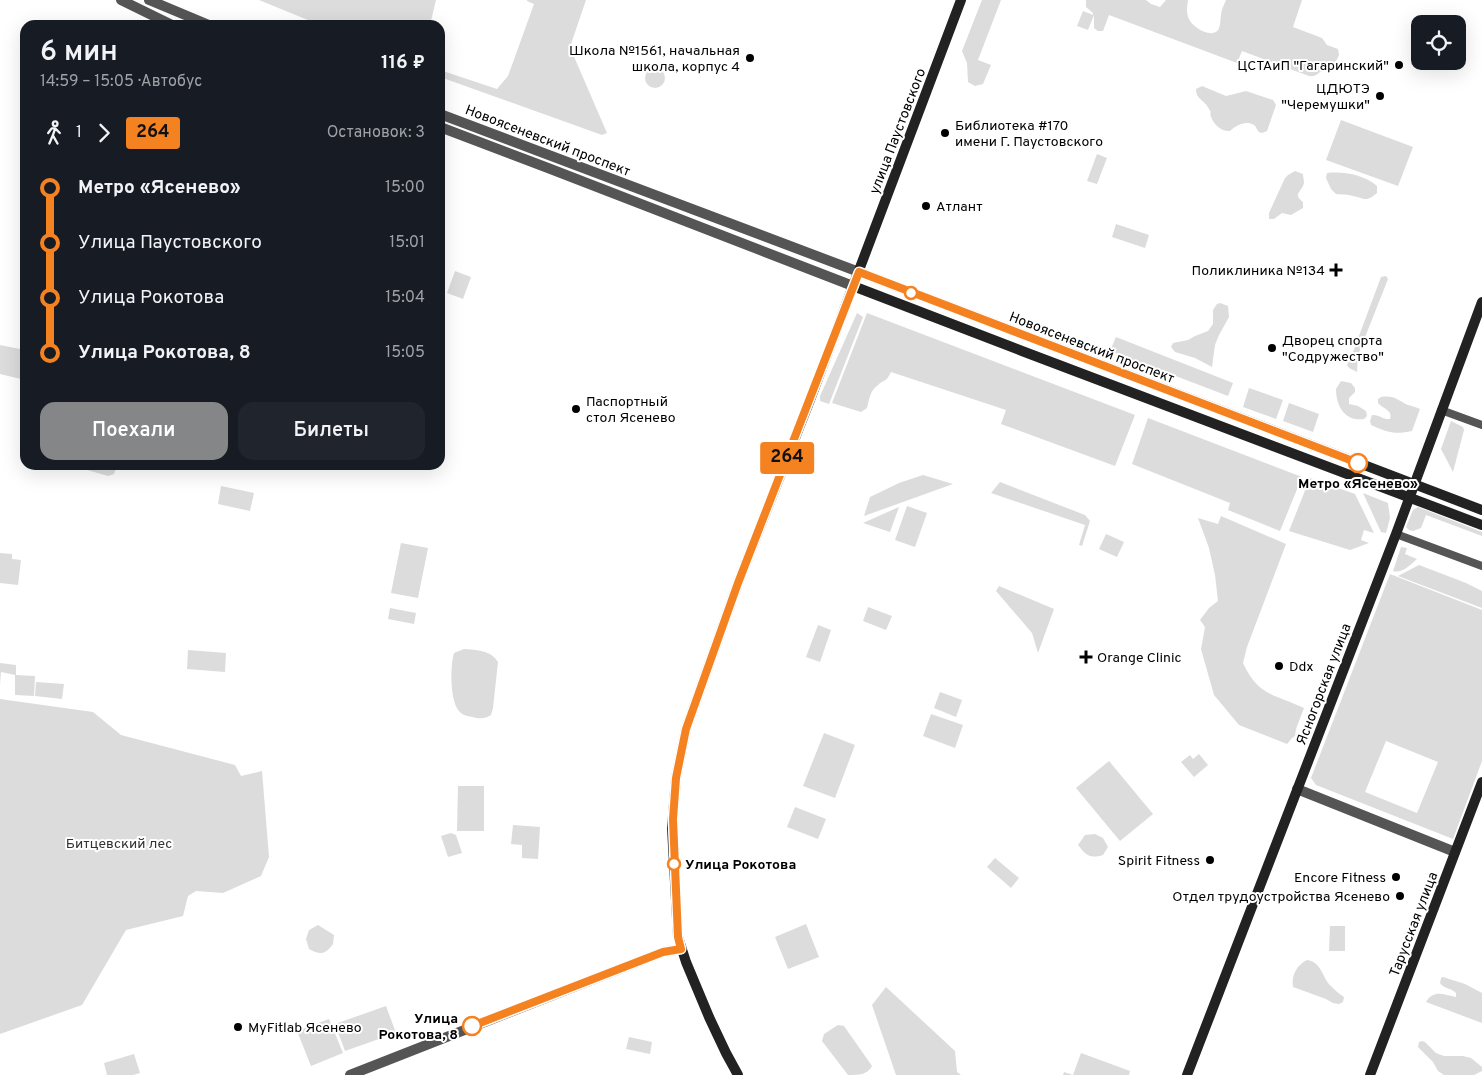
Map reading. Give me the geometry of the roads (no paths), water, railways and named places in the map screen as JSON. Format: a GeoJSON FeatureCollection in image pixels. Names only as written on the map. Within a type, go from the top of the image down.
{"type":"FeatureCollection","features":[{"type":"Feature","properties":{"kind":"main road","name":"улица Паустовского"},"geometry":{"type":"LineString","coordinates":[[738,1075],[709,1017],[681,949],[678,937],[672,828],[676,778],[686,729],[738,583],[962,0]]}},
{"type":"Feature","properties":{"kind":"main road","name":"Новоясеневский проспект"},"geometry":{"type":"LineString","coordinates":[[859,272],[1482,510]]}},
{"type":"Feature","properties":{"kind":"main road","name":"Новоясеневский проспект"},"geometry":{"type":"LineString","coordinates":[[853,286],[1022,352],[1482,525]]}},
{"type":"Feature","properties":{"kind":"main road","name":"Ясногорская улица"},"geometry":{"type":"LineString","coordinates":[[1187,1075],[1396,534],[1482,302]]}},
{"type":"Feature","properties":{"kind":"main road","name":"Тарусская улица"},"geometry":{"type":"LineString","coordinates":[[1370,1075],[1482,782]]}},
{"type":"Feature","properties":{"kind":"street"},"geometry":{"type":"LineString","coordinates":[[121,0],[162,20]]}},
{"type":"Feature","properties":{"kind":"street"},"geometry":{"type":"LineString","coordinates":[[149,0],[197,20]]}},
{"type":"Feature","properties":{"kind":"street","name":"Новоясеневский проспект"},"geometry":{"type":"LineString","coordinates":[[445,116],[859,272]]}},
{"type":"Feature","properties":{"kind":"street","name":"Новоясеневский проспект"},"geometry":{"type":"LineString","coordinates":[[445,130],[853,286]]}},
{"type":"Feature","properties":{"kind":"street"},"geometry":{"type":"LineString","coordinates":[[642,204],[647,204],[651,201],[647,192]]}},
{"type":"Feature","properties":{"kind":"street"},"geometry":{"type":"LineString","coordinates":[[687,222],[683,218],[683,213],[687,210],[692,210]]}},
{"type":"Feature","properties":{"kind":"street"},"geometry":{"type":"LineString","coordinates":[[1441,410],[1482,425]]}},
{"type":"Feature","properties":{"kind":"street"},"geometry":{"type":"LineString","coordinates":[[1396,534],[1482,566]]}},
{"type":"Feature","properties":{"kind":"street"},"geometry":{"type":"LineString","coordinates":[[1297,789],[1456,852]]}},
{"type":"Feature","properties":{"kind":"street"},"geometry":{"type":"LineString","coordinates":[[350,1075],[663,952],[681,949]]}},
{"type":"Feature","properties":{"kind":"place","name":"Школа №1561, начальная школа, корпус 4"},"geometry":{"type":"Point","coordinates":[750,58]}},
{"type":"Feature","properties":{"kind":"place","name":"ЦСТАиП \"Гагаринский\""},"geometry":{"type":"Point","coordinates":[1399,65]}},
{"type":"Feature","properties":{"kind":"place","name":"ЦДЮТЭ \"Черемушки\""},"geometry":{"type":"Point","coordinates":[1380,96]}},
{"type":"Feature","properties":{"kind":"place","name":"Библиотека #170 имени Г. Паустовского"},"geometry":{"type":"Point","coordinates":[945,133]}},
{"type":"Feature","properties":{"kind":"place","name":"Атлант"},"geometry":{"type":"Point","coordinates":[926,206]}},
{"type":"Feature","properties":{"kind":"place","name":"Поликлиника №134"},"geometry":{"type":"Point","coordinates":[1336,270]}},
{"type":"Feature","properties":{"kind":"place","name":"Дворец спорта \"Содружество\""},"geometry":{"type":"Point","coordinates":[1272,348]}},
{"type":"Feature","properties":{"kind":"place","name":"Паспортный стол Ясенево"},"geometry":{"type":"Point","coordinates":[576,409]}},
{"type":"Feature","properties":{"kind":"place","name":"Метро «Ясенево»"},"geometry":{"type":"Point","coordinates":[1358,463]}},
{"type":"Feature","properties":{"kind":"place","name":"Orange Clinic"},"geometry":{"type":"Point","coordinates":[1086,657]}},
{"type":"Feature","properties":{"kind":"place","name":"Ddx"},"geometry":{"type":"Point","coordinates":[1279,666]}},
{"type":"Feature","properties":{"kind":"place","name":"Spirit Fitness"},"geometry":{"type":"Point","coordinates":[1210,860]}},
{"type":"Feature","properties":{"kind":"place","name":"Улица Рокотова"},"geometry":{"type":"Point","coordinates":[674,864]}},
{"type":"Feature","properties":{"kind":"place","name":"Encore Fitness"},"geometry":{"type":"Point","coordinates":[1396,877]}},
{"type":"Feature","properties":{"kind":"place","name":"Отдел трудоустройства Ясенево"},"geometry":{"type":"Point","coordinates":[1400,896]}},
{"type":"Feature","properties":{"kind":"place","name":"Улица Рокотова, 8"},"geometry":{"type":"Point","coordinates":[472,1026]}},
{"type":"Feature","properties":{"kind":"place","name":"MyFitlab Ясенево"},"geometry":{"type":"Point","coordinates":[238,1027]}},
{"type":"Feature","properties":{"kind":"park label","name":"Битцевский лес"},"geometry":{"type":"Point","coordinates":[119,843]}}]}
